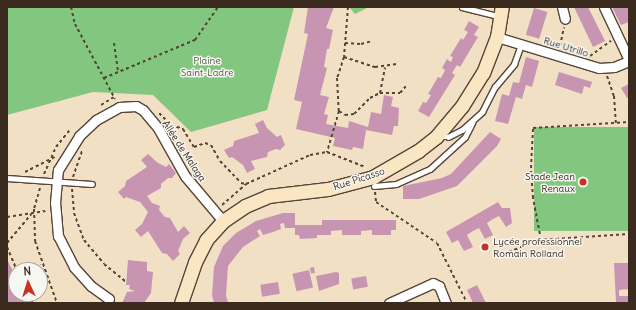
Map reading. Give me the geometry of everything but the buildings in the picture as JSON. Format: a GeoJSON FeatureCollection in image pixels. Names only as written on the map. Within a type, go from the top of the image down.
{"type":"FeatureCollection","features":[{"type":"Feature","properties":{"kind":"street"},"geometry":{"type":"LineString","coordinates":[[562,7],[565,19]]}},
{"type":"Feature","properties":{"kind":"street"},"geometry":{"type":"LineString","coordinates":[[604,7],[629,61]]}},
{"type":"Feature","properties":{"kind":"street","name":"Rue Picasso"},"geometry":{"type":"LineString","coordinates":[[181,303],[195,262],[219,216],[268,196],[328,189],[374,181],[436,137],[462,106],[478,80],[497,37],[502,12]]}},
{"type":"Feature","properties":{"kind":"street","name":"Rue Utrillo"},"geometry":{"type":"LineString","coordinates":[[497,37],[599,68],[614,68],[629,61]]}},
{"type":"Feature","properties":{"kind":"street","name":"Allée de Malaga"},"geometry":{"type":"LineString","coordinates":[[119,107],[136,106],[158,128],[185,176],[219,216]]}},
{"type":"Feature","properties":{"kind":"street"},"geometry":{"type":"LineString","coordinates":[[109,299],[91,286],[74,267],[58,236],[55,210],[58,170],[78,136],[96,120],[119,107]]}},
{"type":"Feature","properties":{"kind":"street"},"geometry":{"type":"LineString","coordinates":[[389,303],[433,283],[439,286],[446,303]]}},
{"type":"Feature","properties":{"kind":"lane"},"geometry":{"type":"LineString","coordinates":[[462,7],[502,12]]}},
{"type":"Feature","properties":{"kind":"lane"},"geometry":{"type":"LineString","coordinates":[[436,137],[448,137],[473,121],[482,112],[495,87],[514,64],[521,44]]}},
{"type":"Feature","properties":{"kind":"lane"},"geometry":{"type":"LineString","coordinates":[[374,181],[396,184],[430,169],[466,137],[473,121]]}},
{"type":"Feature","properties":{"kind":"lane"},"geometry":{"type":"LineString","coordinates":[[9,178],[92,184]]}},
{"type":"Feature","properties":{"kind":"path"},"geometry":{"type":"LineString","coordinates":[[70,7],[75,24],[119,107]]}},
{"type":"Feature","properties":{"kind":"path"},"geometry":{"type":"LineString","coordinates":[[104,78],[195,40],[218,7]]}},
{"type":"Feature","properties":{"kind":"path"},"geometry":{"type":"LineString","coordinates":[[327,152],[339,111],[337,78],[344,57],[348,7]]}},
{"type":"Feature","properties":{"kind":"path"},"geometry":{"type":"LineString","coordinates":[[559,50],[565,19]]}},
{"type":"Feature","properties":{"kind":"path"},"geometry":{"type":"LineString","coordinates":[[586,58],[604,47],[617,35]]}},
{"type":"Feature","properties":{"kind":"path"},"geometry":{"type":"LineString","coordinates":[[345,42],[361,44],[372,41]]}},
{"type":"Feature","properties":{"kind":"path"},"geometry":{"type":"LineString","coordinates":[[114,43],[118,72]]}},
{"type":"Feature","properties":{"kind":"path"},"geometry":{"type":"LineString","coordinates":[[344,57],[375,67],[385,67],[397,64]]}},
{"type":"Feature","properties":{"kind":"path"},"geometry":{"type":"LineString","coordinates":[[380,93],[385,67]]}},
{"type":"Feature","properties":{"kind":"path"},"geometry":{"type":"LineString","coordinates":[[605,68],[614,96],[616,123]]}},
{"type":"Feature","properties":{"kind":"path"},"geometry":{"type":"LineString","coordinates":[[339,111],[345,115],[354,114],[370,98],[380,93],[400,93],[406,86]]}},
{"type":"Feature","properties":{"kind":"path"},"geometry":{"type":"LineString","coordinates":[[146,116],[161,113],[171,125],[183,129],[194,147],[205,143],[211,145],[233,177],[241,183],[246,184]]}},
{"type":"Feature","properties":{"kind":"path"},"geometry":{"type":"LineString","coordinates":[[542,240],[533,198],[531,168],[534,128],[629,122]]}},
{"type":"Feature","properties":{"kind":"path"},"geometry":{"type":"LineString","coordinates":[[85,146],[77,162],[72,183],[74,213],[84,240],[104,264],[126,282]]}},
{"type":"Feature","properties":{"kind":"path"},"geometry":{"type":"LineString","coordinates":[[9,178],[70,150]]}},
{"type":"Feature","properties":{"kind":"path"},"geometry":{"type":"LineString","coordinates":[[219,216],[246,184],[310,155],[327,152],[367,168],[374,181],[376,202],[437,243],[466,303]]}},
{"type":"Feature","properties":{"kind":"path"},"geometry":{"type":"LineString","coordinates":[[7,243],[34,209]]}},
{"type":"Feature","properties":{"kind":"path"},"geometry":{"type":"LineString","coordinates":[[7,217],[55,210]]}},
{"type":"Feature","properties":{"kind":"path"},"geometry":{"type":"LineString","coordinates":[[509,252],[542,240],[629,234]]}},
{"type":"Feature","properties":{"kind":"path"},"geometry":{"type":"LineString","coordinates":[[7,247],[14,262]]}},
{"type":"Feature","properties":{"kind":"green space","name":"Plaine Saint-Ladre"},"geometry":{"type":"Polygon","coordinates":[[[7,7],[294,7],[267,110],[191,132],[153,95],[93,92],[7,115],[7,7]]]}},
{"type":"Feature","properties":{"kind":"green space"},"geometry":{"type":"Polygon","coordinates":[[[349,7],[369,7],[355,14],[349,7]]]}},
{"type":"Feature","properties":{"kind":"green space","name":"Stade Jean Renaux"},"geometry":{"type":"Polygon","coordinates":[[[534,127],[629,127],[629,231],[534,231],[534,127]]]}},
{"type":"Feature","properties":{"kind":"place","name":"Stade Jean Renaux"},"geometry":{"type":"Point","coordinates":[583,182]}},
{"type":"Feature","properties":{"kind":"place","name":"Lycée professionnel Romain Rolland"},"geometry":{"type":"Point","coordinates":[485,247]}}]}
